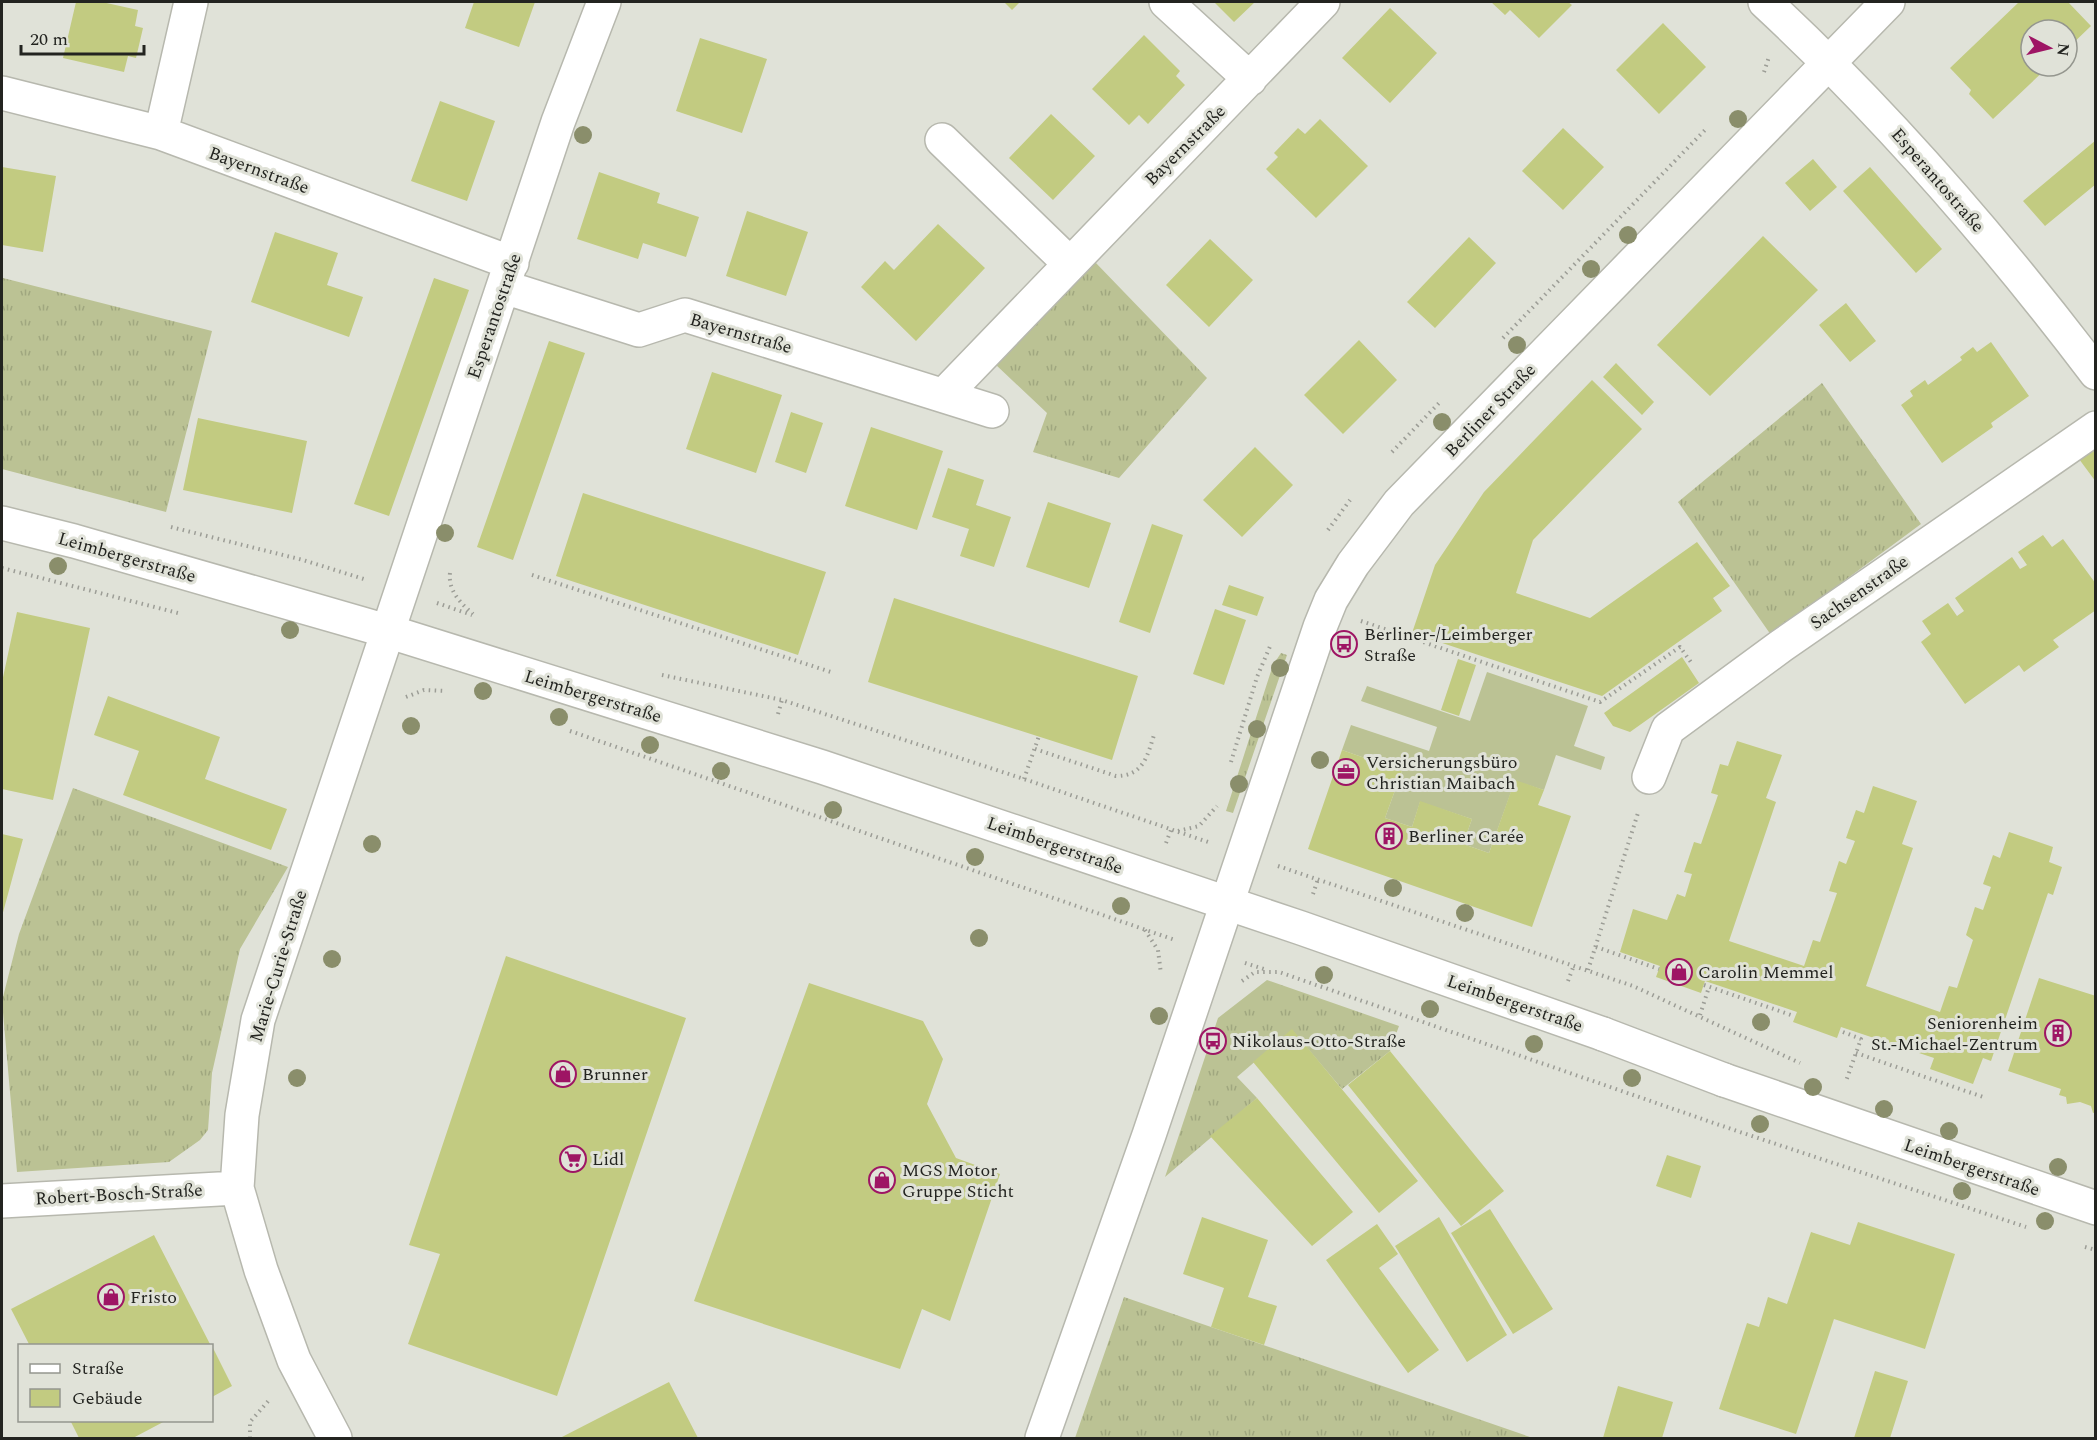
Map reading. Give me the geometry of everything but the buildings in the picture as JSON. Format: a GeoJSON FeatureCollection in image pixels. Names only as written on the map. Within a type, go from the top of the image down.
{"type":"FeatureCollection","features":[{"type":"Feature","properties":{"kind":"street"},"geometry":{"type":"LineString","coordinates":[[161,134],[191,2]]}},
{"type":"Feature","properties":{"kind":"street","name":"Esperantostraße"},"geometry":{"type":"LineString","coordinates":[[387,631],[581,56],[604,2]]}},
{"type":"Feature","properties":{"kind":"street"},"geometry":{"type":"LineString","coordinates":[[1166,2],[1250,79]]}},
{"type":"Feature","properties":{"kind":"street","name":"Bayernstraße"},"geometry":{"type":"LineString","coordinates":[[944,395],[1323,2]]}},
{"type":"Feature","properties":{"kind":"street","name":"Esperantostraße"},"geometry":{"type":"LineString","coordinates":[[1765,2],[1830,61],[1920,157],[2020,274],[2096,373]]}},
{"type":"Feature","properties":{"kind":"street","name":"Berliner Straße"},"geometry":{"type":"LineString","coordinates":[[1226,903],[1320,627],[1331,600],[1375,532],[1425,476],[1888,2]]}},
{"type":"Feature","properties":{"kind":"street","name":"Bayernstraße"},"geometry":{"type":"LineString","coordinates":[[2,93],[161,134],[639,330],[685,315],[992,411]]}},
{"type":"Feature","properties":{"kind":"street"},"geometry":{"type":"LineString","coordinates":[[942,140],[1069,263]]}},
{"type":"Feature","properties":{"kind":"street","name":"Sachsenstraße"},"geometry":{"type":"LineString","coordinates":[[1649,777],[1668,729],[1781,646],[2096,428]]}},
{"type":"Feature","properties":{"kind":"street","name":"Leimbergerstraße"},"geometry":{"type":"LineString","coordinates":[[2,523],[74,541],[387,631],[822,766],[1604,1034],[1724,1080],[2096,1208]]}},
{"type":"Feature","properties":{"kind":"street","name":"Marie-Curie-Straße"},"geometry":{"type":"LineString","coordinates":[[335,1438],[294,1360],[261,1270],[237,1188],[242,1115],[258,1020],[387,631]]}},
{"type":"Feature","properties":{"kind":"street"},"geometry":{"type":"LineString","coordinates":[[1042,1438],[1149,1135],[1226,903]]}},
{"type":"Feature","properties":{"kind":"street","name":"Robert-Bosch-Straße"},"geometry":{"type":"LineString","coordinates":[[2,1201],[237,1188]]}},
{"type":"Feature","properties":{"kind":"path"},"geometry":{"type":"LineString","coordinates":[[2,568],[189,616]]}},
{"type":"Feature","properties":{"kind":"path"},"geometry":{"type":"LineString","coordinates":[[532,575],[834,673]]}},
{"type":"Feature","properties":{"kind":"path"},"geometry":{"type":"LineString","coordinates":[[1351,618],[1600,702],[1680,647],[1714,695]]}},
{"type":"Feature","properties":{"kind":"path"},"geometry":{"type":"LineString","coordinates":[[1230,766],[1257,677],[1274,638]]}},
{"type":"Feature","properties":{"kind":"path"},"geometry":{"type":"LineString","coordinates":[[654,673],[782,700],[1024,778],[1174,831],[1199,826],[1212,816],[1221,799]]}},
{"type":"Feature","properties":{"kind":"path"},"geometry":{"type":"LineString","coordinates":[[398,702],[409,694],[424,690],[448,692]]}},
{"type":"Feature","properties":{"kind":"path"},"geometry":{"type":"LineString","coordinates":[[567,730],[1142,928]]}},
{"type":"Feature","properties":{"kind":"path"},"geometry":{"type":"LineString","coordinates":[[1035,749],[1116,776],[1124,776],[1132,774],[1145,763],[1154,735]]}},
{"type":"Feature","properties":{"kind":"path"},"geometry":{"type":"LineString","coordinates":[[1024,778],[1039,736]]}},
{"type":"Feature","properties":{"kind":"path"},"geometry":{"type":"LineString","coordinates":[[1588,970],[1649,777]]}},
{"type":"Feature","properties":{"kind":"path"},"geometry":{"type":"LineString","coordinates":[[1297,872],[1588,970],[1700,1015],[1766,1049],[1808,1066]]}},
{"type":"Feature","properties":{"kind":"path"},"geometry":{"type":"LineString","coordinates":[[1596,947],[1659,969]]}},
{"type":"Feature","properties":{"kind":"path"},"geometry":{"type":"LineString","coordinates":[[1285,974],[1734,1130],[2028,1228]]}},
{"type":"Feature","properties":{"kind":"path"},"geometry":{"type":"LineString","coordinates":[[1700,1015],[1707,986],[1794,1016]]}},
{"type":"Feature","properties":{"kind":"path"},"geometry":{"type":"LineString","coordinates":[[1843,1032],[1861,1039],[1846,1081]]}},
{"type":"Feature","properties":{"kind":"path"},"geometry":{"type":"LineString","coordinates":[[1856,1053],[1986,1098]]}},
{"type":"Feature","properties":{"kind":"path"},"geometry":{"type":"LineString","coordinates":[[1838,1078],[1857,1085]]}},
{"type":"Feature","properties":{"kind":"path"},"geometry":{"type":"LineString","coordinates":[[2084,1246],[2096,1250]]}},
{"type":"Feature","properties":{"kind":"green space"},"geometry":{"type":"Polygon","coordinates":[[[1095,262],[1207,378],[1119,478],[1033,452],[1047,413],[995,364],[1095,262]]]}},
{"type":"Feature","properties":{"kind":"green space"},"geometry":{"type":"Polygon","coordinates":[[[3,278],[212,331],[166,512],[2,469],[3,278]]]}},
{"type":"Feature","properties":{"kind":"green space"},"geometry":{"type":"Polygon","coordinates":[[[1822,383],[1921,524],[1771,635],[1678,502],[1822,383]]]}},
{"type":"Feature","properties":{"kind":"green space"},"geometry":{"type":"Polygon","coordinates":[[[1281,653],[1287,655],[1233,813],[1226,811],[1273,665],[1281,653]]]}},
{"type":"Feature","properties":{"kind":"green space"},"geometry":{"type":"Polygon","coordinates":[[[1487,672],[1588,706],[1574,746],[1605,757],[1601,770],[1556,755],[1544,790],[1515,781],[1489,853],[1463,844],[1472,819],[1420,802],[1412,827],[1385,818],[1402,771],[1342,750],[1351,725],[1429,751],[1437,727],[1361,701],[1367,686],[1470,721],[1487,672]]]}},
{"type":"Feature","properties":{"kind":"green space"},"geometry":{"type":"Polygon","coordinates":[[[73,788],[288,867],[240,949],[212,1073],[208,1130],[200,1140],[169,1162],[17,1172],[2,1001],[19,934],[73,788]]]}},
{"type":"Feature","properties":{"kind":"green space"},"geometry":{"type":"Polygon","coordinates":[[[1267,980],[1399,1026],[1390,1051],[1342,1089],[1292,1030],[1237,1077],[1257,1098],[1165,1177],[1218,1018],[1267,980]]]}},
{"type":"Feature","properties":{"kind":"green space"},"geometry":{"type":"Polygon","coordinates":[[[1124,1297],[1533,1438],[1075,1438],[1124,1297]]]}},
{"type":"Feature","properties":{"kind":"place","name":"Berliner-/Leimberger Straße"},"geometry":{"type":"Point","coordinates":[1344,644]}},
{"type":"Feature","properties":{"kind":"place","name":"Versicherungsbüro Christian Maibach"},"geometry":{"type":"Point","coordinates":[1346,772]}},
{"type":"Feature","properties":{"kind":"place","name":"Berliner Carée"},"geometry":{"type":"Point","coordinates":[1389,836]}},
{"type":"Feature","properties":{"kind":"place","name":"Carolin Memmel"},"geometry":{"type":"Point","coordinates":[1679,972]}},
{"type":"Feature","properties":{"kind":"place","name":"Seniorenheim St.-Michael-Zentrum"},"geometry":{"type":"Point","coordinates":[2058,1033]}},
{"type":"Feature","properties":{"kind":"place","name":"Nikolaus-Otto-Straße"},"geometry":{"type":"Point","coordinates":[1213,1041]}},
{"type":"Feature","properties":{"kind":"place","name":"Brunner"},"geometry":{"type":"Point","coordinates":[563,1074]}},
{"type":"Feature","properties":{"kind":"place","name":"Lidl"},"geometry":{"type":"Point","coordinates":[573,1159]}},
{"type":"Feature","properties":{"kind":"place","name":"MGS Motor Gruppe Sticht"},"geometry":{"type":"Point","coordinates":[882,1180]}},
{"type":"Feature","properties":{"kind":"place","name":"Fristo"},"geometry":{"type":"Point","coordinates":[111,1297]}}]}
